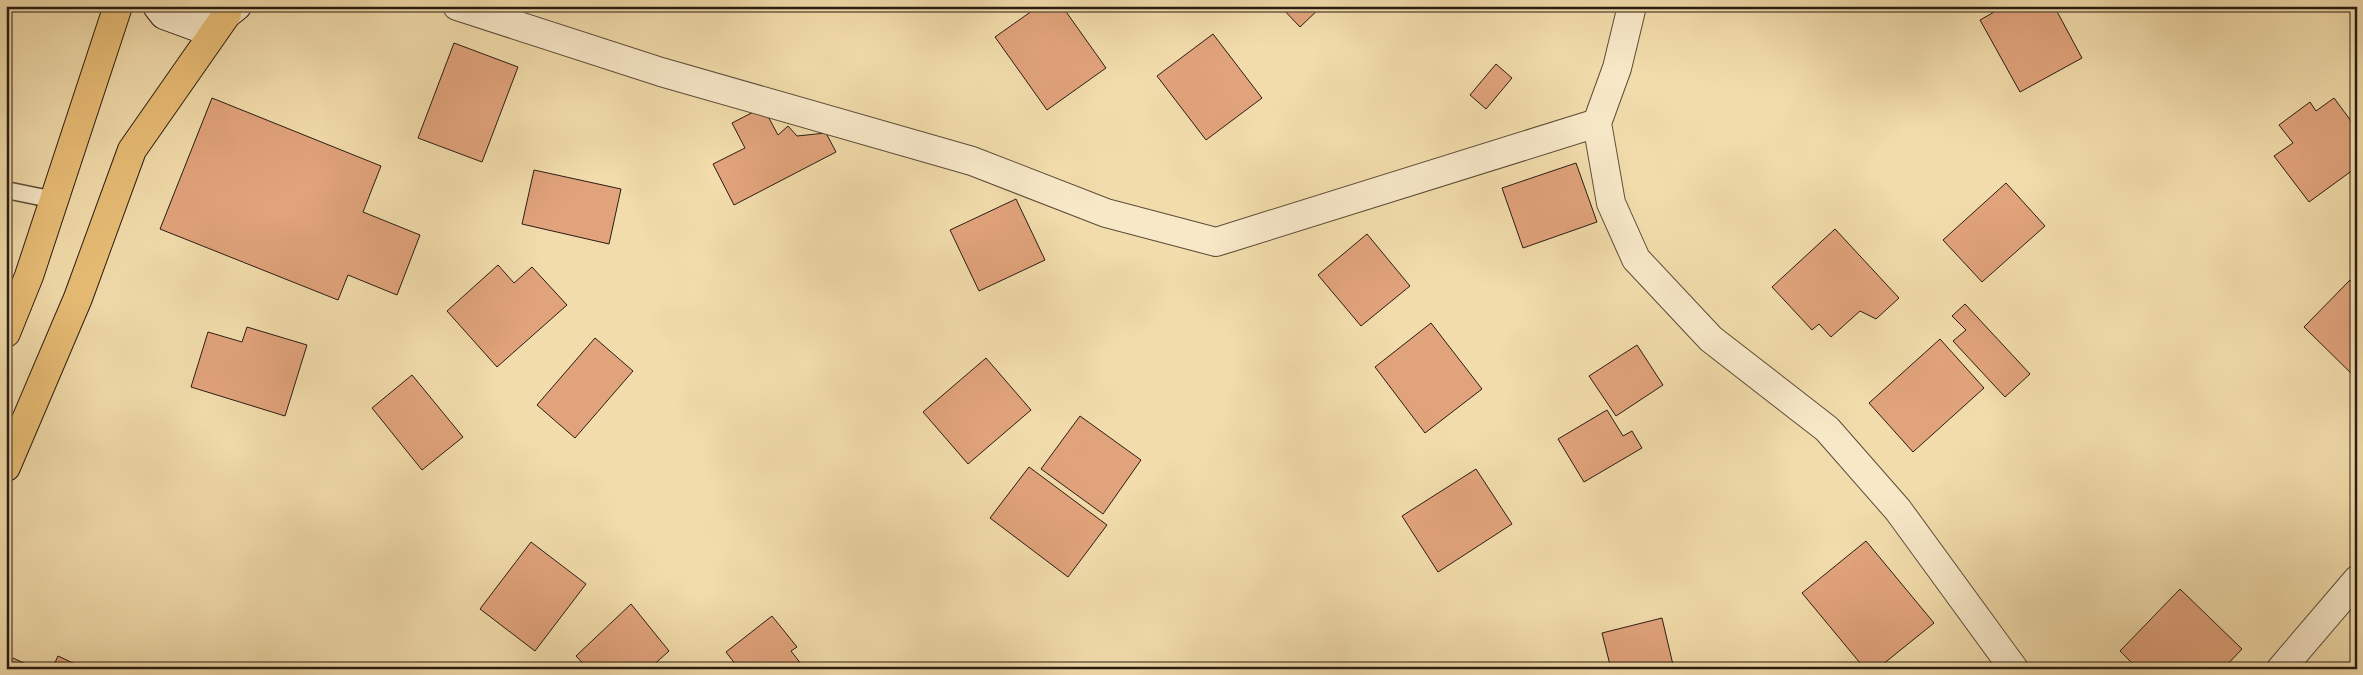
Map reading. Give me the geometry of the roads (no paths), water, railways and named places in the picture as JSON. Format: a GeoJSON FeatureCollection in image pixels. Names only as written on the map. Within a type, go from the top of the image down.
{"type":"FeatureCollection","features":[{"type":"Feature","properties":{"kind":"main road"},"geometry":{"type":"LineString","coordinates":[[6,333],[55,200],[118,6]]}},
{"type":"Feature","properties":{"kind":"main road"},"geometry":{"type":"LineString","coordinates":[[6,467],[78,298],[132,150],[232,10]]}},
{"type":"Feature","properties":{"kind":"street"},"geometry":{"type":"LineString","coordinates":[[157,6],[164,16],[194,26],[232,10]]}},
{"type":"Feature","properties":{"kind":"street"},"geometry":{"type":"LineString","coordinates":[[457,6],[661,72],[972,161],[1106,212],[1216,242],[1597,123]]}},
{"type":"Feature","properties":{"kind":"street"},"geometry":{"type":"LineString","coordinates":[[1632,6],[1617,68],[1597,123],[1611,203],[1636,259],[1711,339],[1827,429],[1898,510],[2014,669]]}},
{"type":"Feature","properties":{"kind":"street"},"geometry":{"type":"LineString","coordinates":[[2281,669],[2357,580]]}},
{"type":"Feature","properties":{"kind":"lane"},"geometry":{"type":"LineString","coordinates":[[6,190],[55,200]]}}]}
